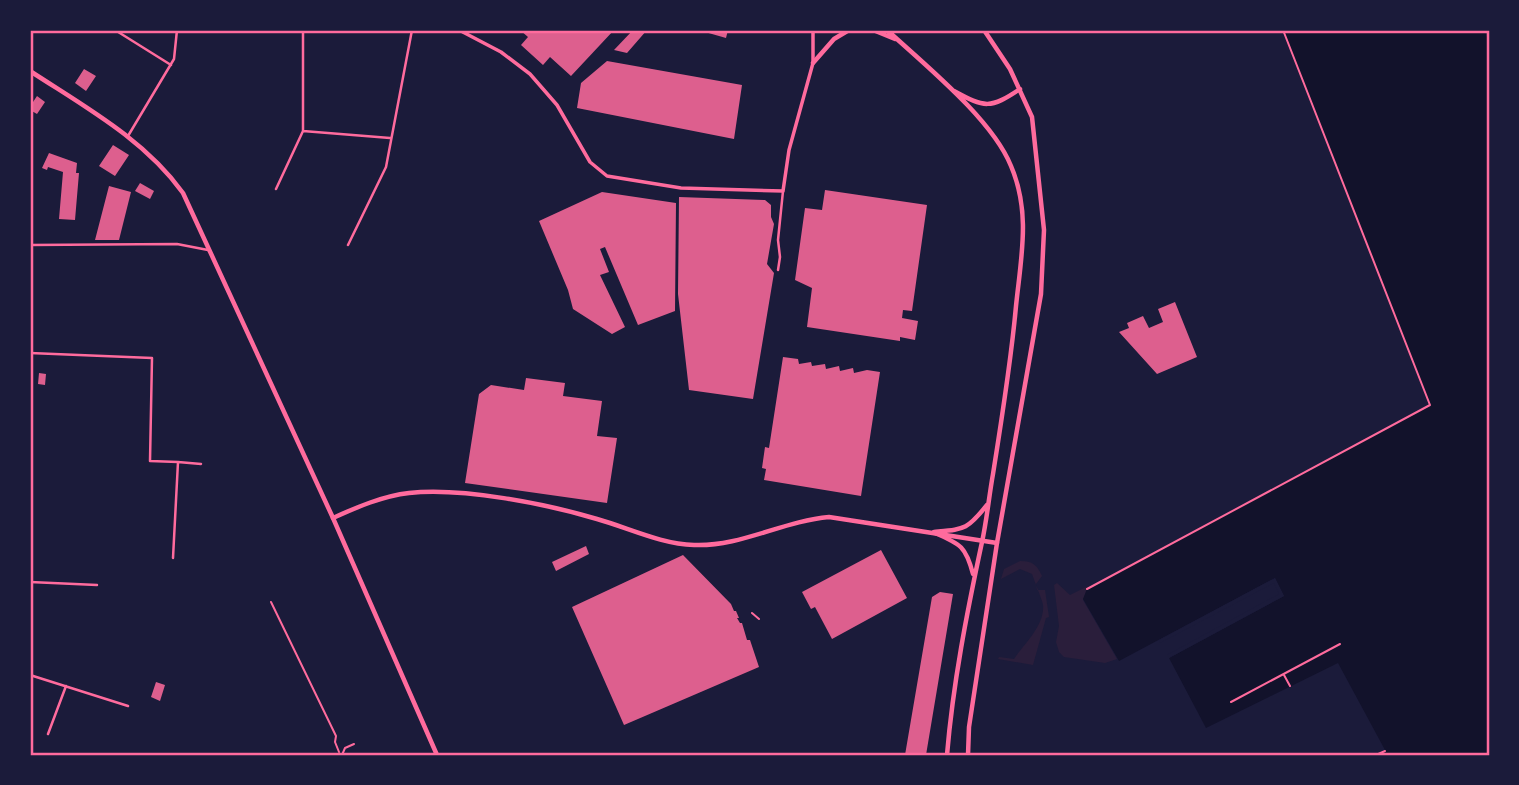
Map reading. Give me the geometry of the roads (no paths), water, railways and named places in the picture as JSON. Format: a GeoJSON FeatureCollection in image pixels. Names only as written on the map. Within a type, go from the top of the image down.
{"type":"FeatureCollection","features":[{"type":"Feature","properties":{"kind":"main road"},"geometry":{"type":"LineString","coordinates":[[813,63],[834,39],[849,30]]}},
{"type":"Feature","properties":{"kind":"main road"},"geometry":{"type":"LineString","coordinates":[[873,30],[898,40]]}},
{"type":"Feature","properties":{"kind":"main road"},"geometry":{"type":"LineString","coordinates":[[887,30],[976,114],[997,140],[1011,165],[1023,207],[1024,222],[1013,342],[982,540],[962,638],[947,755]]}},
{"type":"Feature","properties":{"kind":"main road"},"geometry":{"type":"LineString","coordinates":[[968,755],[969,726],[997,542],[1041,294],[1044,260],[1044,230],[1034,126],[1020,89],[1003,56],[985,30]]}},
{"type":"Feature","properties":{"kind":"main road"},"geometry":{"type":"LineString","coordinates":[[30,71],[128,136],[163,167],[183,193],[333,518],[437,755]]}},
{"type":"Feature","properties":{"kind":"main road"},"geometry":{"type":"LineString","coordinates":[[947,87],[972,102],[988,104],[1005,99],[1020,89]]}},
{"type":"Feature","properties":{"kind":"main road"},"geometry":{"type":"LineString","coordinates":[[333,518],[393,496],[432,492],[552,506],[667,542],[694,545],[729,542],[801,521],[829,517],[997,542]]}},
{"type":"Feature","properties":{"kind":"main road"},"geometry":{"type":"LineString","coordinates":[[934,532],[962,529],[972,523],[988,505]]}},
{"type":"Feature","properties":{"kind":"main road"},"geometry":{"type":"LineString","coordinates":[[934,532],[962,547],[974,576]]}},
{"type":"Feature","properties":{"kind":"street"},"geometry":{"type":"LineString","coordinates":[[115,30],[171,65]]}},
{"type":"Feature","properties":{"kind":"street"},"geometry":{"type":"LineString","coordinates":[[128,136],[174,59],[177,30]]}},
{"type":"Feature","properties":{"kind":"street"},"geometry":{"type":"LineString","coordinates":[[276,189],[303,131],[303,30]]}},
{"type":"Feature","properties":{"kind":"street"},"geometry":{"type":"LineString","coordinates":[[348,245],[385,171],[412,30]]}},
{"type":"Feature","properties":{"kind":"street"},"geometry":{"type":"LineString","coordinates":[[459,30],[501,52],[530,74],[556,105],[590,162],[607,176],[681,188],[783,191]]}},
{"type":"Feature","properties":{"kind":"street"},"geometry":{"type":"LineString","coordinates":[[778,270],[783,191],[789,150],[813,63],[813,30]]}},
{"type":"Feature","properties":{"kind":"street"},"geometry":{"type":"LineString","coordinates":[[303,131],[390,138]]}},
{"type":"Feature","properties":{"kind":"street"},"geometry":{"type":"LineString","coordinates":[[30,245],[177,244],[211,251]]}},
{"type":"Feature","properties":{"kind":"street"},"geometry":{"type":"LineString","coordinates":[[30,352],[152,358],[150,461],[201,464]]}},
{"type":"Feature","properties":{"kind":"street"},"geometry":{"type":"LineString","coordinates":[[173,558],[178,462]]}},
{"type":"Feature","properties":{"kind":"street"},"geometry":{"type":"LineString","coordinates":[[30,582],[97,586]]}},
{"type":"Feature","properties":{"kind":"street"},"geometry":{"type":"LineString","coordinates":[[271,602],[336,736],[339,752]]}},
{"type":"Feature","properties":{"kind":"street"},"geometry":{"type":"LineString","coordinates":[[752,613],[759,619]]}},
{"type":"Feature","properties":{"kind":"street"},"geometry":{"type":"LineString","coordinates":[[30,675],[128,706]]}},
{"type":"Feature","properties":{"kind":"street"},"geometry":{"type":"LineString","coordinates":[[48,734],[66,685]]}},
{"type":"Feature","properties":{"kind":"street"},"geometry":{"type":"LineString","coordinates":[[342,755],[345,748],[354,744]]}}]}
